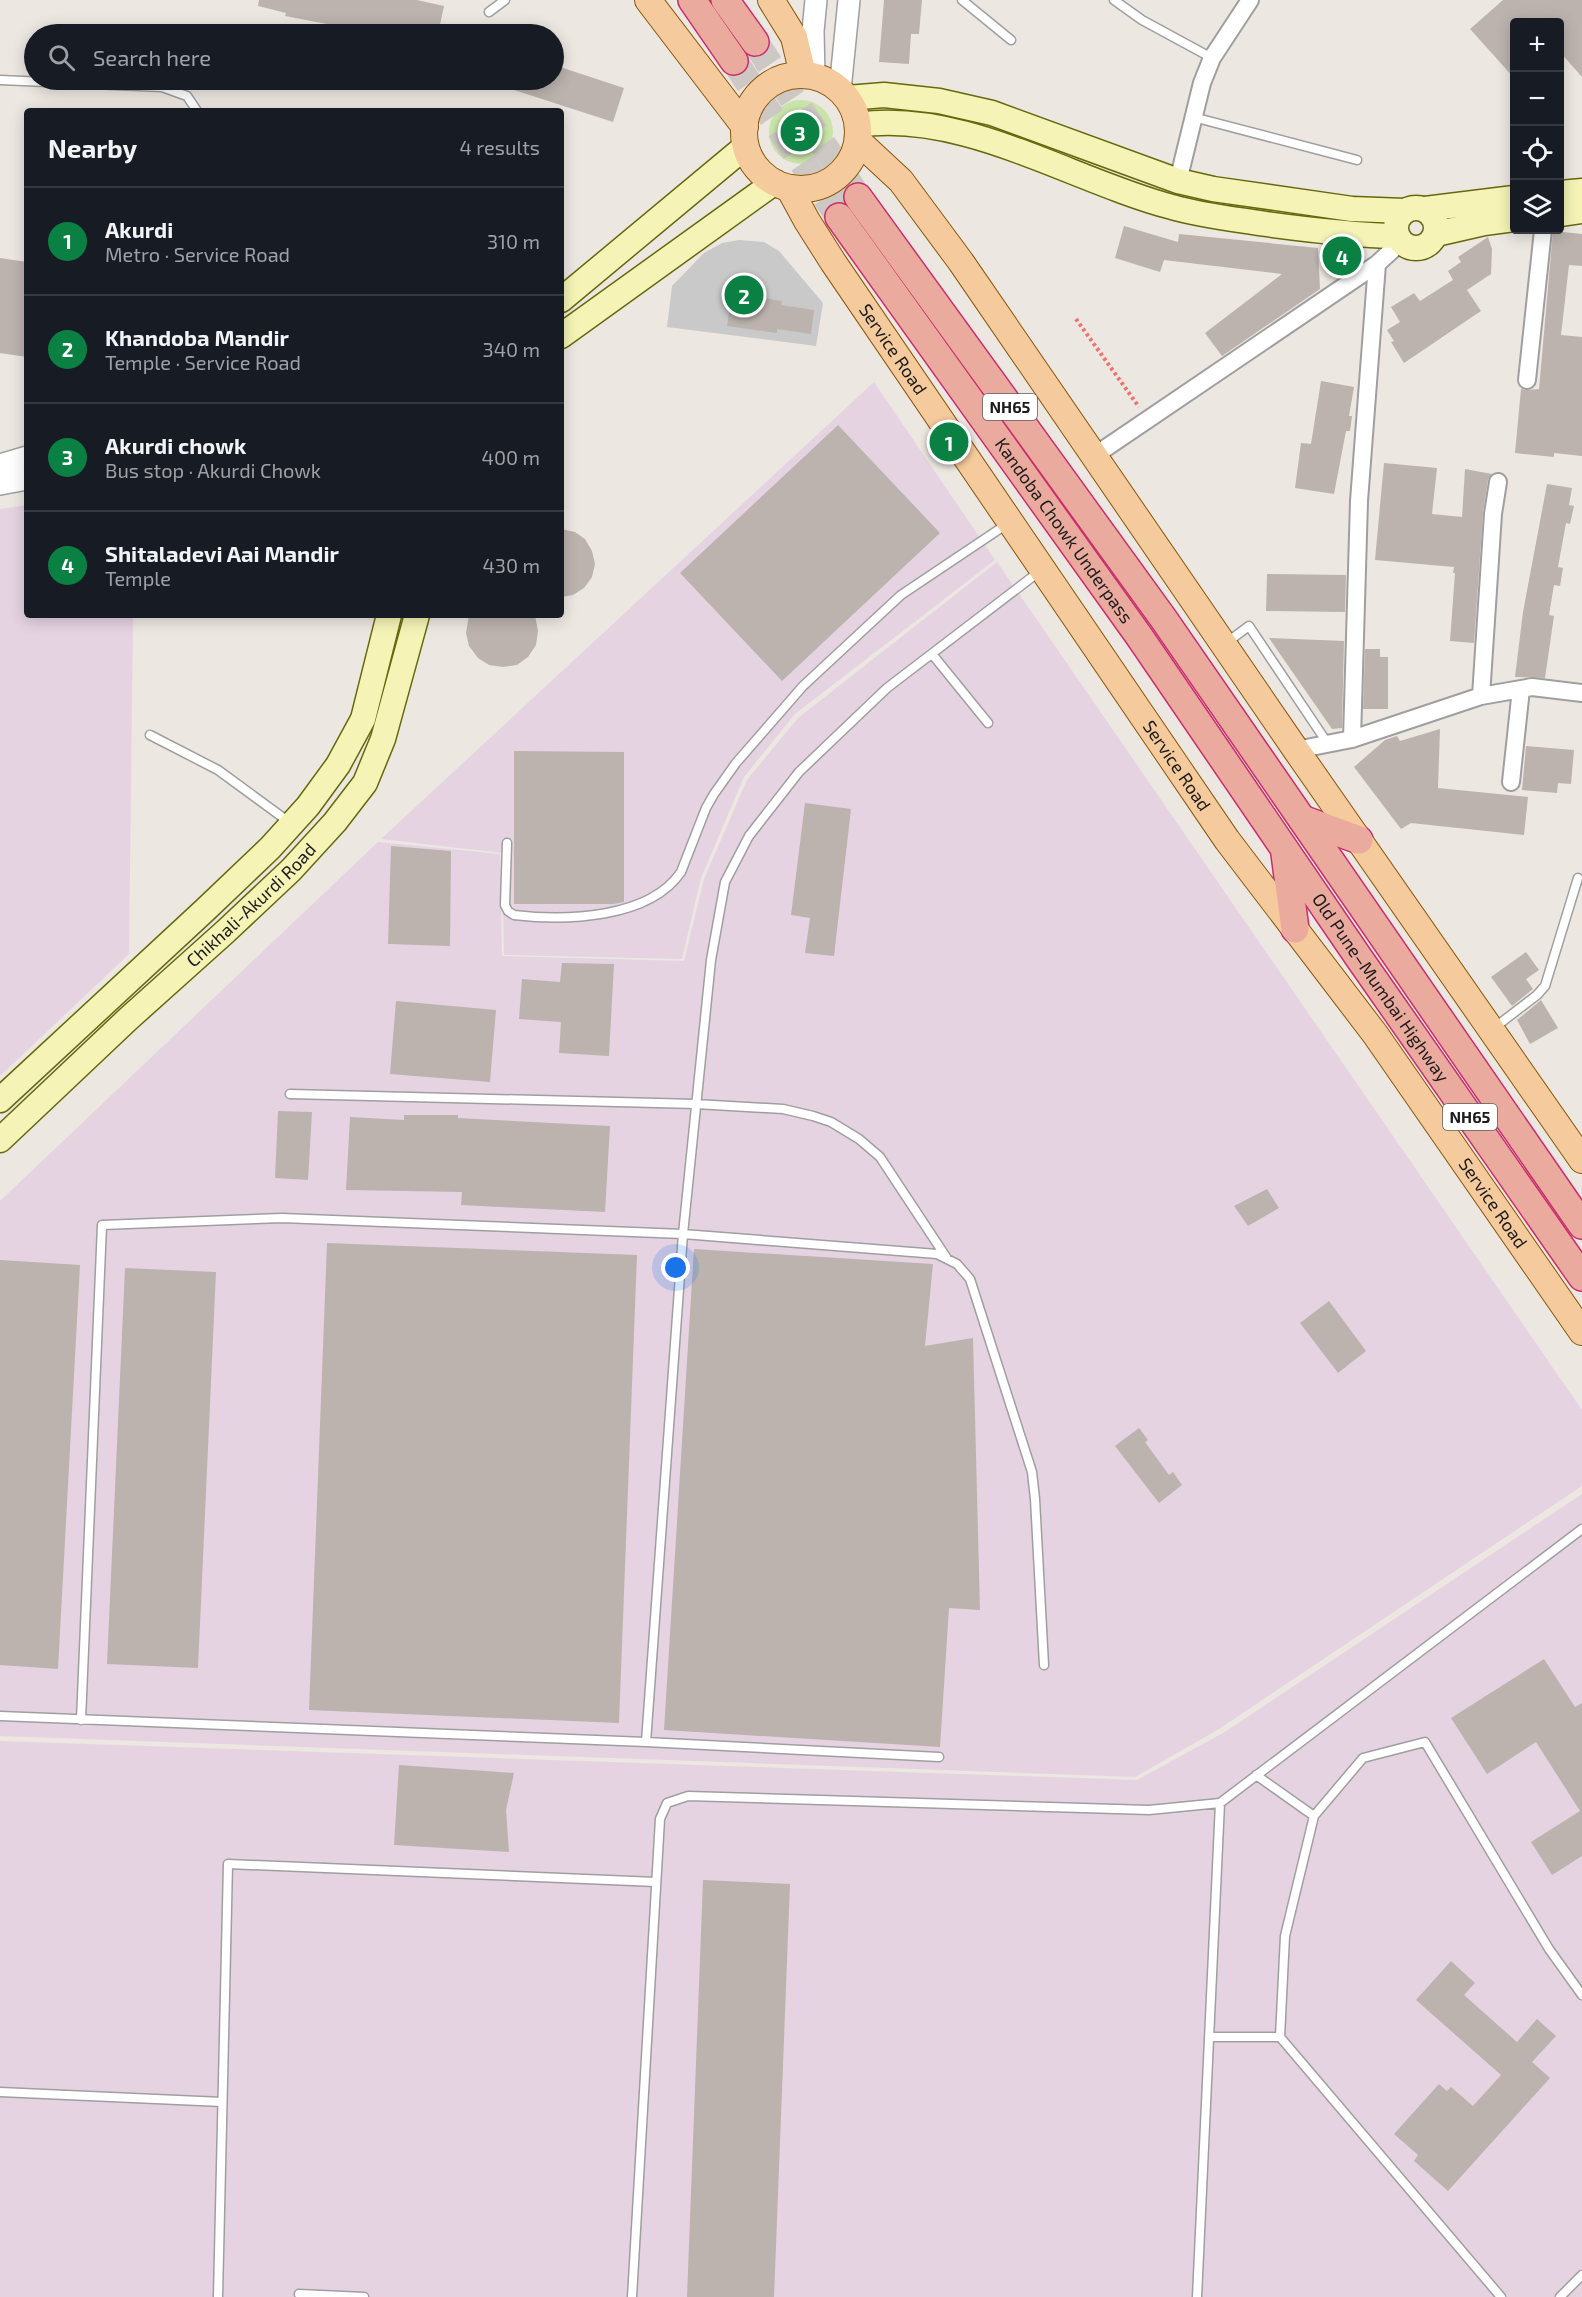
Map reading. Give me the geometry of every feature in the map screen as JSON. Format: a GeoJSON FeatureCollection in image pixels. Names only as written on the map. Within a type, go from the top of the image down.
{"type":"FeatureCollection","features":[{"type":"Feature","properties":{"kind":"highway"},"geometry":{"type":"LineString","coordinates":[[692,0],[735,61]]}},
{"type":"Feature","properties":{"kind":"highway"},"geometry":{"type":"LineString","coordinates":[[725,0],[755,42]]}},
{"type":"Feature","properties":{"kind":"highway","name":"Kandoba Chowk Underpass"},"geometry":{"type":"LineString","coordinates":[[858,197],[1163,618],[1302,819]]}},
{"type":"Feature","properties":{"kind":"highway","name":"Kandoba Chowk Underpass"},"geometry":{"type":"LineString","coordinates":[[838,217],[1139,636],[1284,847]]}},
{"type":"Feature","properties":{"kind":"highway"},"geometry":{"type":"LineString","coordinates":[[1302,819],[1359,840]]}},
{"type":"Feature","properties":{"kind":"highway","name":"Old Pune–Mumbai Highway"},"geometry":{"type":"LineString","coordinates":[[1302,819],[1582,1225]]}},
{"type":"Feature","properties":{"kind":"highway"},"geometry":{"type":"LineString","coordinates":[[1284,847],[1295,929]]}},
{"type":"Feature","properties":{"kind":"highway","name":"Old Pune–Mumbai Highway"},"geometry":{"type":"LineString","coordinates":[[1284,847],[1582,1276]]}},
{"type":"Feature","properties":{"kind":"main road"},"geometry":{"type":"LineString","coordinates":[[564,297],[745,137],[747,112],[760,92],[780,79],[808,76],[843,94],[853,107],[858,133],[850,162],[835,178],[814,188],[782,185],[766,178],[754,166],[745,137],[648,0]]}},
{"type":"Feature","properties":{"kind":"main road"},"geometry":{"type":"LineString","coordinates":[[771,0],[794,37],[808,76]]}},
{"type":"Feature","properties":{"kind":"main road"},"geometry":{"type":"LineString","coordinates":[[843,94],[884,95],[939,101],[992,113],[1178,181],[1213,189],[1352,209],[1415,210],[1510,199]]}},
{"type":"Feature","properties":{"kind":"main road"},"geometry":{"type":"LineString","coordinates":[[858,133],[881,122],[935,128],[984,139],[1148,199],[1209,216],[1349,235],[1399,239],[1414,248],[1427,245],[1436,234],[1510,220]]}},
{"type":"Feature","properties":{"kind":"main road"},"geometry":{"type":"LineString","coordinates":[[858,133],[925,212],[1582,1160]]}},
{"type":"Feature","properties":{"kind":"main road"},"geometry":{"type":"LineString","coordinates":[[564,334],[782,185]]}},
{"type":"Feature","properties":{"kind":"main road","name":"Service Road"},"geometry":{"type":"LineString","coordinates":[[782,185],[1227,840],[1375,1034],[1582,1332]]}},
{"type":"Feature","properties":{"kind":"main road"},"geometry":{"type":"LineString","coordinates":[[1564,193],[1582,191]]}},
{"type":"Feature","properties":{"kind":"main road"},"geometry":{"type":"LineString","coordinates":[[1399,239],[1396,222],[1415,210]]}},
{"type":"Feature","properties":{"kind":"main road"},"geometry":{"type":"LineString","coordinates":[[1415,210],[1435,220],[1436,234]]}},
{"type":"Feature","properties":{"kind":"main road"},"geometry":{"type":"LineString","coordinates":[[1564,213],[1582,211]]}},
{"type":"Feature","properties":{"kind":"main road","name":"Chikhali-Akurdi Road"},"geometry":{"type":"LineString","coordinates":[[0,1100],[270,848],[308,806],[338,765],[363,719],[385,618]]}},
{"type":"Feature","properties":{"kind":"main road","name":"Chikhali-Akurdi Road"},"geometry":{"type":"LineString","coordinates":[[0,1140],[128,1019],[242,917],[291,870],[335,822],[365,783],[383,739],[416,618]]}},
{"type":"Feature","properties":{"kind":"street"},"geometry":{"type":"LineString","coordinates":[[808,76],[816,0]]}},
{"type":"Feature","properties":{"kind":"street"},"geometry":{"type":"LineString","coordinates":[[843,94],[849,0]]}},
{"type":"Feature","properties":{"kind":"street"},"geometry":{"type":"LineString","coordinates":[[1178,181],[1202,83],[1212,58],[1250,0]]}},
{"type":"Feature","properties":{"kind":"street"},"geometry":{"type":"LineString","coordinates":[[1527,380],[1543,234]]}},
{"type":"Feature","properties":{"kind":"street"},"geometry":{"type":"LineString","coordinates":[[1094,456],[1377,264],[1399,239]]}},
{"type":"Feature","properties":{"kind":"street"},"geometry":{"type":"LineString","coordinates":[[1352,739],[1359,501],[1377,264]]}},
{"type":"Feature","properties":{"kind":"street"},"geometry":{"type":"LineString","coordinates":[[0,465],[24,459]]}},
{"type":"Feature","properties":{"kind":"street"},"geometry":{"type":"LineString","coordinates":[[0,484],[24,480]]}},
{"type":"Feature","properties":{"kind":"street"},"geometry":{"type":"LineString","coordinates":[[1481,696],[1493,514],[1498,482]]}},
{"type":"Feature","properties":{"kind":"street"},"geometry":{"type":"LineString","coordinates":[[1296,750],[1352,739],[1481,696],[1532,687],[1582,693]]}},
{"type":"Feature","properties":{"kind":"street"},"geometry":{"type":"LineString","coordinates":[[1511,782],[1521,689]]}},
{"type":"Feature","properties":{"kind":"lane"},"geometry":{"type":"LineString","coordinates":[[489,12],[505,0]]}},
{"type":"Feature","properties":{"kind":"lane"},"geometry":{"type":"LineString","coordinates":[[962,0],[1011,40]]}},
{"type":"Feature","properties":{"kind":"lane"},"geometry":{"type":"LineString","coordinates":[[1114,0],[1142,20],[1212,58]]}},
{"type":"Feature","properties":{"kind":"lane"},"geometry":{"type":"LineString","coordinates":[[0,80],[24,81]]}},
{"type":"Feature","properties":{"kind":"lane"},"geometry":{"type":"LineString","coordinates":[[170,90],[187,96],[195,108]]}},
{"type":"Feature","properties":{"kind":"lane"},"geometry":{"type":"LineString","coordinates":[[1193,117],[1357,160]]}},
{"type":"Feature","properties":{"kind":"lane"},"geometry":{"type":"LineString","coordinates":[[507,843],[505,905],[514,915],[594,916],[612,914],[663,891],[676,880],[681,872],[706,808],[714,794],[736,763],[803,686],[901,595],[1010,522]]}},
{"type":"Feature","properties":{"kind":"lane"},"geometry":{"type":"LineString","coordinates":[[646,1742],[683,1234],[711,960],[725,882],[749,836],[799,772],[887,688],[1043,569]]}},
{"type":"Feature","properties":{"kind":"lane"},"geometry":{"type":"LineString","coordinates":[[1224,645],[1249,626],[1328,744]]}},
{"type":"Feature","properties":{"kind":"lane"},"geometry":{"type":"LineString","coordinates":[[932,654],[988,723]]}},
{"type":"Feature","properties":{"kind":"lane"},"geometry":{"type":"LineString","coordinates":[[150,735],[218,770],[291,824]]}},
{"type":"Feature","properties":{"kind":"lane"},"geometry":{"type":"LineString","coordinates":[[1491,1030],[1537,995],[1545,986],[1578,878]]}},
{"type":"Feature","properties":{"kind":"lane"},"geometry":{"type":"LineString","coordinates":[[291,1094],[696,1104],[783,1109],[831,1122],[859,1139],[880,1157],[946,1258]]}},
{"type":"Feature","properties":{"kind":"lane"},"geometry":{"type":"LineString","coordinates":[[81,1720],[102,1225],[282,1218],[683,1234],[937,1254],[946,1258],[957,1264],[970,1279],[1032,1472],[1044,1665]]}},
{"type":"Feature","properties":{"kind":"lane"},"geometry":{"type":"LineString","coordinates":[[632,2297],[660,1819],[667,1803],[688,1796],[1149,1810],[1220,1803],[1582,1529]]}},
{"type":"Feature","properties":{"kind":"lane"},"geometry":{"type":"LineString","coordinates":[[0,1716],[646,1742],[939,1757]]}},
{"type":"Feature","properties":{"kind":"lane"},"geometry":{"type":"LineString","coordinates":[[1501,2297],[1280,2037],[1285,1936],[1314,1815],[1363,1758],[1425,1742],[1550,1948],[1582,1995]]}},
{"type":"Feature","properties":{"kind":"lane"},"geometry":{"type":"LineString","coordinates":[[1256,1775],[1314,1815]]}},
{"type":"Feature","properties":{"kind":"lane"},"geometry":{"type":"LineString","coordinates":[[1197,2297],[1220,1803]]}},
{"type":"Feature","properties":{"kind":"lane"},"geometry":{"type":"LineString","coordinates":[[218,2297],[228,1864],[656,1882]]}},
{"type":"Feature","properties":{"kind":"lane"},"geometry":{"type":"LineString","coordinates":[[1209,2037],[1280,2037]]}},
{"type":"Feature","properties":{"kind":"lane"},"geometry":{"type":"LineString","coordinates":[[0,2092],[222,2102]]}},
{"type":"Feature","properties":{"kind":"lane"},"geometry":{"type":"LineString","coordinates":[[1560,2297],[1582,2276]]}},
{"type":"Feature","properties":{"kind":"lane"},"geometry":{"type":"LineString","coordinates":[[299,2294],[364,2297]]}},
{"type":"Feature","properties":{"kind":"path"},"geometry":{"type":"LineString","coordinates":[[1076,320],[1148,420]]}},
{"type":"Feature","properties":{"kind":"shaded area"},"geometry":{"type":"Polygon","coordinates":[[[739,240],[764,242],[779,251],[823,303],[816,346],[667,327],[672,286],[704,253],[722,243],[739,240]]]}},
{"type":"Feature","properties":{"kind":"shaded area"},"geometry":{"type":"Polygon","coordinates":[[[874,382],[995,560],[795,714],[744,777],[701,878],[682,959],[504,955],[502,853],[381,839],[874,382]]]}},
{"type":"Feature","properties":{"kind":"shaded area"},"geometry":{"type":"Polygon","coordinates":[[[24,505],[24,618],[133,618],[129,954],[0,1076],[0,509],[24,505]]]}},
{"type":"Feature","properties":{"kind":"shaded area"},"geometry":{"type":"Polygon","coordinates":[[[997,562],[1582,1410],[1582,1486],[1219,1729],[1135,1777],[0,1736],[0,1201],[378,842],[500,854],[502,956],[684,961],[704,879],[747,780],[798,718],[997,562]]]}},
{"type":"Feature","properties":{"kind":"shaded area"},"geometry":{"type":"Polygon","coordinates":[[[1582,1494],[1582,2297],[0,2297],[0,1741],[1137,1780],[1223,1733],[1582,1494]]]}},
{"type":"Feature","properties":{"kind":"green space"},"geometry":{"type":"Polygon","coordinates":[[[801,100],[819,106],[827,114],[833,132],[827,150],[819,158],[801,164],[783,158],[775,150],[769,132],[775,114],[783,106],[801,100]]]}},
{"type":"Feature","properties":{"kind":"building"},"geometry":{"type":"Polygon","coordinates":[[[259,0],[417,0],[444,6],[440,24],[327,24],[285,16],[286,13],[258,6],[259,0]]]}},
{"type":"Feature","properties":{"kind":"building"},"geometry":{"type":"Polygon","coordinates":[[[884,0],[922,0],[919,34],[911,34],[909,64],[879,62],[884,0]]]}},
{"type":"Feature","properties":{"kind":"building"},"geometry":{"type":"Polygon","coordinates":[[[1503,0],[1582,0],[1582,77],[1564,57],[1564,18],[1510,18],[1510,73],[1470,29],[1503,0]]]}},
{"type":"Feature","properties":{"kind":"building"},"geometry":{"type":"Polygon","coordinates":[[[564,68],[624,88],[613,122],[515,90],[564,90],[564,68]]]}},
{"type":"Feature","properties":{"kind":"building"},"geometry":{"type":"Polygon","coordinates":[[[1124,226],[1178,242],[1179,234],[1318,248],[1320,289],[1222,356],[1205,333],[1282,274],[1164,260],[1160,272],[1115,258],[1124,226]]]}},
{"type":"Feature","properties":{"kind":"building"},"geometry":{"type":"Polygon","coordinates":[[[1564,232],[1582,234],[1582,266],[1569,265],[1561,335],[1582,337],[1582,456],[1554,453],[1554,457],[1515,453],[1521,389],[1539,389],[1553,234],[1564,234],[1564,232]]]}},
{"type":"Feature","properties":{"kind":"building"},"geometry":{"type":"Polygon","coordinates":[[[1488,237],[1492,249],[1491,274],[1467,290],[1481,311],[1404,363],[1391,342],[1394,341],[1387,330],[1400,322],[1391,307],[1414,293],[1420,301],[1453,280],[1448,271],[1461,262],[1458,257],[1488,237]]]}},
{"type":"Feature","properties":{"kind":"building"},"geometry":{"type":"Polygon","coordinates":[[[0,258],[24,262],[24,357],[0,353],[0,258]]]}},
{"type":"Feature","properties":{"kind":"building"},"geometry":{"type":"Polygon","coordinates":[[[732,293],[782,301],[781,305],[814,310],[811,334],[777,329],[777,333],[727,326],[732,293]]]}},
{"type":"Feature","properties":{"kind":"building"},"geometry":{"type":"Polygon","coordinates":[[[1321,381],[1354,387],[1349,416],[1352,416],[1350,431],[1346,431],[1334,494],[1295,488],[1301,443],[1311,444],[1321,381]]]}},
{"type":"Feature","properties":{"kind":"building"},"geometry":{"type":"Polygon","coordinates":[[[838,425],[940,533],[782,681],[680,573],[838,425]]]}},
{"type":"Feature","properties":{"kind":"building"},"geometry":{"type":"Polygon","coordinates":[[[1384,463],[1437,468],[1432,514],[1462,517],[1465,469],[1492,474],[1488,480],[1483,513],[1474,643],[1450,641],[1454,567],[1375,560],[1384,463]]]}},
{"type":"Feature","properties":{"kind":"building"},"geometry":{"type":"Polygon","coordinates":[[[1547,484],[1572,488],[1569,505],[1574,506],[1570,524],[1566,523],[1558,567],[1563,568],[1560,586],[1554,585],[1549,615],[1554,616],[1545,678],[1515,677],[1523,612],[1547,484]]]}},
{"type":"Feature","properties":{"kind":"building"},"geometry":{"type":"Polygon","coordinates":[[[564,530],[575,532],[585,539],[592,551],[595,564],[592,577],[584,588],[573,595],[564,596],[564,530]]]}},
{"type":"Feature","properties":{"kind":"building"},"geometry":{"type":"Polygon","coordinates":[[[1267,574],[1346,575],[1345,612],[1266,611],[1267,574]]]}},
{"type":"Feature","properties":{"kind":"building"},"geometry":{"type":"Polygon","coordinates":[[[468,618],[536,618],[538,631],[536,645],[528,657],[517,665],[503,667],[489,665],[478,658],[469,646],[466,633],[468,618]]]}},
{"type":"Feature","properties":{"kind":"building"},"geometry":{"type":"Polygon","coordinates":[[[1269,638],[1344,641],[1342,728],[1332,729],[1269,638]]]}},
{"type":"Feature","properties":{"kind":"building"},"geometry":{"type":"Polygon","coordinates":[[[1365,649],[1380,649],[1380,657],[1388,657],[1388,709],[1363,709],[1365,649]]]}},
{"type":"Feature","properties":{"kind":"building"},"geometry":{"type":"Polygon","coordinates":[[[1440,729],[1438,788],[1528,797],[1524,835],[1411,823],[1401,829],[1354,767],[1385,740],[1397,736],[1400,741],[1440,729]]]}},
{"type":"Feature","properties":{"kind":"building"},"geometry":{"type":"Polygon","coordinates":[[[1526,746],[1574,750],[1571,784],[1558,783],[1557,793],[1522,790],[1526,746]]]}},
{"type":"Feature","properties":{"kind":"building"},"geometry":{"type":"Polygon","coordinates":[[[514,751],[624,752],[624,902],[614,904],[514,904],[514,751]]]}},
{"type":"Feature","properties":{"kind":"building"},"geometry":{"type":"Polygon","coordinates":[[[805,803],[851,809],[834,956],[805,953],[810,918],[791,915],[805,803]]]}},
{"type":"Feature","properties":{"kind":"building"},"geometry":{"type":"Polygon","coordinates":[[[391,846],[451,851],[450,946],[388,944],[391,846]]]}},
{"type":"Feature","properties":{"kind":"building"},"geometry":{"type":"Polygon","coordinates":[[[1526,952],[1539,970],[1526,979],[1533,989],[1512,1006],[1491,977],[1526,952]]]}},
{"type":"Feature","properties":{"kind":"building"},"geometry":{"type":"Polygon","coordinates":[[[562,963],[614,964],[609,1056],[559,1053],[561,1022],[519,1019],[522,979],[560,982],[562,963]]]}},
{"type":"Feature","properties":{"kind":"building"},"geometry":{"type":"Polygon","coordinates":[[[1541,1000],[1558,1028],[1530,1044],[1517,1020],[1541,1000]]]}},
{"type":"Feature","properties":{"kind":"building"},"geometry":{"type":"Polygon","coordinates":[[[396,1001],[496,1010],[490,1082],[390,1074],[396,1001]]]}},
{"type":"Feature","properties":{"kind":"building"},"geometry":{"type":"Polygon","coordinates":[[[278,1111],[312,1112],[308,1180],[275,1178],[278,1111]]]}},
{"type":"Feature","properties":{"kind":"building"},"geometry":{"type":"Polygon","coordinates":[[[404,1115],[458,1115],[458,1118],[610,1126],[605,1212],[461,1205],[462,1192],[346,1190],[350,1117],[404,1120],[404,1115]]]}},
{"type":"Feature","properties":{"kind":"building"},"geometry":{"type":"Polygon","coordinates":[[[1267,1189],[1279,1208],[1248,1226],[1234,1206],[1267,1189]]]}},
{"type":"Feature","properties":{"kind":"building"},"geometry":{"type":"Polygon","coordinates":[[[327,1243],[637,1255],[619,1723],[309,1710],[327,1243]]]}},
{"type":"Feature","properties":{"kind":"building"},"geometry":{"type":"Polygon","coordinates":[[[694,1249],[933,1264],[925,1346],[973,1338],[980,1610],[949,1608],[940,1747],[664,1730],[694,1249]]]}},
{"type":"Feature","properties":{"kind":"building"},"geometry":{"type":"Polygon","coordinates":[[[0,1260],[80,1265],[58,1669],[0,1665],[0,1260]]]}},
{"type":"Feature","properties":{"kind":"building"},"geometry":{"type":"Polygon","coordinates":[[[125,1268],[216,1272],[198,1668],[107,1664],[125,1268]]]}},
{"type":"Feature","properties":{"kind":"building"},"geometry":{"type":"Polygon","coordinates":[[[1329,1301],[1366,1351],[1338,1373],[1300,1323],[1329,1301]]]}},
{"type":"Feature","properties":{"kind":"building"},"geometry":{"type":"Polygon","coordinates":[[[1139,1428],[1148,1440],[1145,1442],[1169,1475],[1173,1472],[1182,1485],[1159,1503],[1115,1446],[1139,1428]]]}},
{"type":"Feature","properties":{"kind":"building"},"geometry":{"type":"Polygon","coordinates":[[[1544,1659],[1575,1707],[1582,1703],[1582,1856],[1552,1875],[1531,1842],[1580,1811],[1536,1742],[1487,1774],[1451,1718],[1544,1659]]]}},
{"type":"Feature","properties":{"kind":"building"},"geometry":{"type":"Polygon","coordinates":[[[399,1765],[514,1773],[506,1810],[509,1852],[394,1845],[399,1765]]]}},
{"type":"Feature","properties":{"kind":"building"},"geometry":{"type":"Polygon","coordinates":[[[703,1880],[790,1884],[774,2297],[687,2297],[703,1880]]]}},
{"type":"Feature","properties":{"kind":"building"},"geometry":{"type":"Polygon","coordinates":[[[1451,1961],[1475,1983],[1464,1995],[1517,2042],[1537,2019],[1556,2036],[1532,2062],[1550,2078],[1448,2191],[1414,2161],[1418,2155],[1394,2134],[1439,2084],[1447,2091],[1451,2087],[1473,2106],[1501,2075],[1416,2000],[1451,1961]]]}},
{"type":"Feature","properties":{"kind":"tunnel"},"geometry":{"type":"LineString","coordinates":[[755,42],[858,197]]}},
{"type":"Feature","properties":{"kind":"tunnel"},"geometry":{"type":"LineString","coordinates":[[734,61],[839,217]]}},
{"type":"Feature","properties":{"kind":"place","name":"Akurdi chowk"},"geometry":{"type":"Point","coordinates":[800,132]}},
{"type":"Feature","properties":{"kind":"place","name":"Shitaladevi Aai Mandir"},"geometry":{"type":"Point","coordinates":[1342,256]}},
{"type":"Feature","properties":{"kind":"place","name":"Khandoba Mandir"},"geometry":{"type":"Point","coordinates":[744,295]}},
{"type":"Feature","properties":{"kind":"place","name":"Akurdi"},"geometry":{"type":"Point","coordinates":[949,442]}}]}
